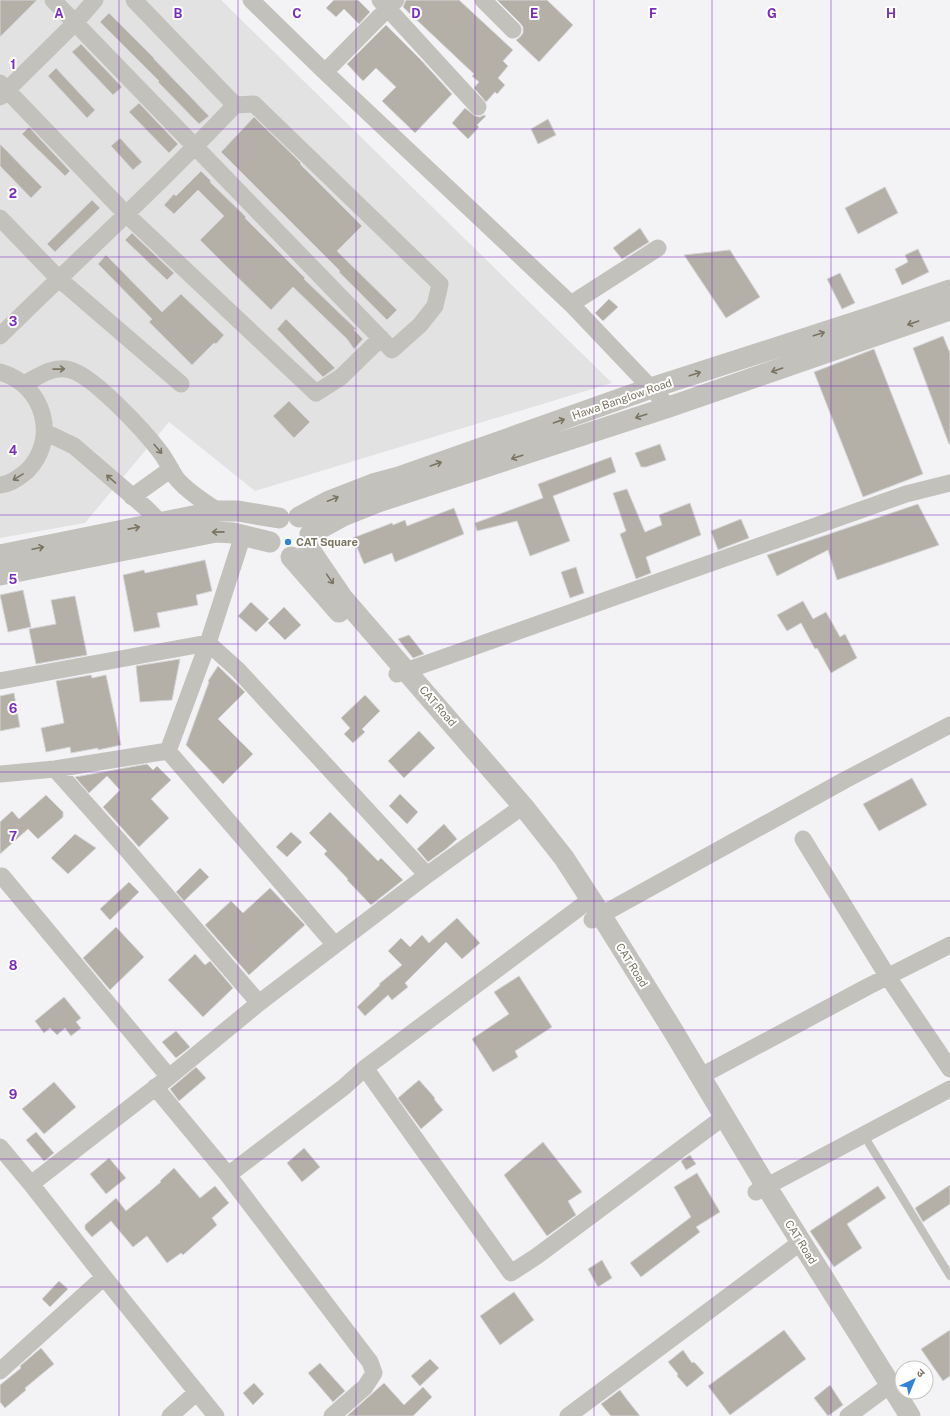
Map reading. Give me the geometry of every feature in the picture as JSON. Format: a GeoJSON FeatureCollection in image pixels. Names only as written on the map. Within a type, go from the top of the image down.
{"type":"FeatureCollection","features":[{"type":"Feature","properties":{"kind":"street"},"geometry":{"type":"LineString","coordinates":[[0,336],[58,278],[195,148],[235,105],[254,104],[440,284],[435,306],[420,325],[392,350],[195,148],[53,0]]}},
{"type":"Feature","properties":{"kind":"street"},"geometry":{"type":"LineString","coordinates":[[95,0],[75,23],[2,90],[126,214],[316,393],[341,377],[380,338]]}},
{"type":"Feature","properties":{"kind":"street"},"geometry":{"type":"LineString","coordinates":[[134,0],[235,105]]}},
{"type":"Feature","properties":{"kind":"street"},"geometry":{"type":"LineString","coordinates":[[251,0],[325,72],[571,304],[669,407]]}},
{"type":"Feature","properties":{"kind":"street"},"geometry":{"type":"LineString","coordinates":[[484,0],[513,30]]}},
{"type":"Feature","properties":{"kind":"street"},"geometry":{"type":"LineString","coordinates":[[325,72],[388,3],[478,107]]}},
{"type":"Feature","properties":{"kind":"street"},"geometry":{"type":"LineString","coordinates":[[0,218],[58,278],[180,384]]}},
{"type":"Feature","properties":{"kind":"street"},"geometry":{"type":"LineString","coordinates":[[571,304],[658,248]]}},
{"type":"Feature","properties":{"kind":"street","name":"Hawa Banglow Road"},"geometry":{"type":"LineString","coordinates":[[297,535],[378,502],[402,485],[651,388],[950,290]]}},
{"type":"Feature","properties":{"kind":"street","name":"Hawa Banglow Road"},"geometry":{"type":"LineString","coordinates":[[402,485],[669,407],[950,310]]}},
{"type":"Feature","properties":{"kind":"street"},"geometry":{"type":"LineString","coordinates":[[24,384],[52,369],[68,369],[87,378],[121,407],[161,453],[178,479],[192,494],[218,511]]}},
{"type":"Feature","properties":{"kind":"street"},"geometry":{"type":"LineString","coordinates":[[0,372],[14,377],[24,384],[36,398],[43,414],[45,432],[41,449],[33,465],[20,477],[0,485]]}},
{"type":"Feature","properties":{"kind":"street"},"geometry":{"type":"LineString","coordinates":[[45,432],[74,446],[132,497],[163,532]]}},
{"type":"Feature","properties":{"kind":"street"},"geometry":{"type":"LineString","coordinates":[[132,497],[171,469]]}},
{"type":"Feature","properties":{"kind":"street"},"geometry":{"type":"LineString","coordinates":[[402,673],[906,494],[950,483]]}},
{"type":"Feature","properties":{"kind":"street"},"geometry":{"type":"LineString","coordinates":[[0,574],[163,532],[218,511],[238,511],[297,535]]}},
{"type":"Feature","properties":{"kind":"street"},"geometry":{"type":"LineString","coordinates":[[0,556],[163,532],[216,532],[243,535],[208,643],[168,751]]}},
{"type":"Feature","properties":{"kind":"street","name":"CAT Road"},"geometry":{"type":"LineString","coordinates":[[243,535],[270,542],[278,553],[284,556],[297,535],[402,673],[519,809],[543,849],[592,910],[701,1076],[720,1120]]}},
{"type":"Feature","properties":{"kind":"street"},"geometry":{"type":"LineString","coordinates":[[0,681],[208,643]]}},
{"type":"Feature","properties":{"kind":"street"},"geometry":{"type":"LineString","coordinates":[[208,643],[238,670],[427,875]]}},
{"type":"Feature","properties":{"kind":"street"},"geometry":{"type":"LineString","coordinates":[[228,1175],[344,1087],[365,1068],[592,910],[950,725]]}},
{"type":"Feature","properties":{"kind":"street"},"geometry":{"type":"LineString","coordinates":[[0,774],[55,769],[168,751]]}},
{"type":"Feature","properties":{"kind":"street"},"geometry":{"type":"LineString","coordinates":[[168,751],[335,945]]}},
{"type":"Feature","properties":{"kind":"street"},"geometry":{"type":"LineString","coordinates":[[55,769],[129,852],[259,1003]]}},
{"type":"Feature","properties":{"kind":"street"},"geometry":{"type":"LineString","coordinates":[[31,1184],[169,1077],[259,1003],[427,875],[519,809]]}},
{"type":"Feature","properties":{"kind":"street"},"geometry":{"type":"LineString","coordinates":[[803,839],[888,977],[950,1069]]}},
{"type":"Feature","properties":{"kind":"street"},"geometry":{"type":"LineString","coordinates":[[1,876],[169,1077]]}},
{"type":"Feature","properties":{"kind":"street","name":"CAT Road"},"geometry":{"type":"LineString","coordinates":[[592,910],[761,1189],[885,1389],[910,1416]]}},
{"type":"Feature","properties":{"kind":"street"},"geometry":{"type":"LineString","coordinates":[[701,1076],[950,945]]}},
{"type":"Feature","properties":{"kind":"street"},"geometry":{"type":"LineString","coordinates":[[365,1068],[511,1273],[537,1256],[720,1120]]}},
{"type":"Feature","properties":{"kind":"street"},"geometry":{"type":"LineString","coordinates":[[155,1087],[228,1175],[370,1362],[374,1373],[365,1387],[332,1416]]}},
{"type":"Feature","properties":{"kind":"street"},"geometry":{"type":"LineString","coordinates":[[761,1189],[950,1089]]}},
{"type":"Feature","properties":{"kind":"street"},"geometry":{"type":"LineString","coordinates":[[0,1147],[216,1416]]}},
{"type":"Feature","properties":{"kind":"street"},"geometry":{"type":"LineString","coordinates":[[568,1416],[796,1246]]}},
{"type":"Feature","properties":{"kind":"street"},"geometry":{"type":"LineString","coordinates":[[0,1371],[104,1277]]}},
{"type":"Feature","properties":{"kind":"street"},"geometry":{"type":"LineString","coordinates":[[848,1416],[885,1389]]}},
{"type":"Feature","properties":{"kind":"street","name":"CAT Road"},"geometry":{"type":"LineString","coordinates":[[885,1389],[895,1416]]}},
{"type":"Feature","properties":{"kind":"street"},"geometry":{"type":"LineString","coordinates":[[170,1416],[197,1392]]}},
{"type":"Feature","properties":{"kind":"lane"},"geometry":{"type":"LineString","coordinates":[[863,1134],[950,1276]]}},
{"type":"Feature","properties":{"kind":"shaded area"},"geometry":{"type":"Polygon","coordinates":[[[0,0],[221,0],[612,383],[255,491],[169,422],[85,523],[0,538],[0,0]]]}},
{"type":"Feature","properties":{"kind":"building"},"geometry":{"type":"Polygon","coordinates":[[[0,0],[37,0],[0,37],[0,0]]]}},
{"type":"Feature","properties":{"kind":"building"},"geometry":{"type":"Polygon","coordinates":[[[334,0],[358,0],[370,12],[359,24],[344,9],[336,17],[326,8],[334,0]]]}},
{"type":"Feature","properties":{"kind":"building"},"geometry":{"type":"Polygon","coordinates":[[[406,0],[459,0],[513,50],[503,61],[508,66],[498,78],[505,85],[497,94],[495,92],[486,102],[474,88],[479,82],[472,76],[474,74],[403,7],[406,0]]]}},
{"type":"Feature","properties":{"kind":"building"},"geometry":{"type":"Polygon","coordinates":[[[497,0],[547,0],[573,25],[539,62],[516,40],[523,33],[523,27],[497,0]]]}},
{"type":"Feature","properties":{"kind":"building"},"geometry":{"type":"Polygon","coordinates":[[[109,13],[209,116],[199,124],[158,82],[159,81],[100,22],[109,13]]]}},
{"type":"Feature","properties":{"kind":"building"},"geometry":{"type":"Polygon","coordinates":[[[386,25],[452,94],[415,133],[382,101],[396,87],[376,68],[363,81],[347,64],[386,25]]]}},
{"type":"Feature","properties":{"kind":"building"},"geometry":{"type":"Polygon","coordinates":[[[81,44],[122,87],[113,95],[72,52],[81,44]]]}},
{"type":"Feature","properties":{"kind":"building"},"geometry":{"type":"Polygon","coordinates":[[[56,68],[95,110],[87,118],[48,76],[56,68]]]}},
{"type":"Feature","properties":{"kind":"building"},"geometry":{"type":"Polygon","coordinates":[[[139,103],[178,144],[169,153],[129,112],[139,103]]]}},
{"type":"Feature","properties":{"kind":"building"},"geometry":{"type":"Polygon","coordinates":[[[465,108],[475,116],[486,116],[477,125],[479,127],[468,139],[452,123],[465,108]]]}},
{"type":"Feature","properties":{"kind":"building"},"geometry":{"type":"Polygon","coordinates":[[[254,117],[362,226],[337,251],[397,310],[387,320],[221,152],[254,117]]]}},
{"type":"Feature","properties":{"kind":"building"},"geometry":{"type":"Polygon","coordinates":[[[548,119],[556,135],[538,144],[531,129],[548,119]]]}},
{"type":"Feature","properties":{"kind":"building"},"geometry":{"type":"Polygon","coordinates":[[[29,127],[70,171],[65,176],[22,134],[29,127]]]}},
{"type":"Feature","properties":{"kind":"building"},"geometry":{"type":"Polygon","coordinates":[[[120,138],[142,162],[133,170],[111,146],[120,138]]]}},
{"type":"Feature","properties":{"kind":"building"},"geometry":{"type":"Polygon","coordinates":[[[0,144],[42,187],[31,198],[0,166],[0,144]]]}},
{"type":"Feature","properties":{"kind":"building"},"geometry":{"type":"Polygon","coordinates":[[[201,171],[211,181],[210,182],[305,278],[304,279],[356,329],[354,330],[363,339],[354,349],[347,339],[293,287],[271,310],[200,240],[224,216],[198,190],[174,214],[164,205],[174,194],[176,196],[201,171]]]}},
{"type":"Feature","properties":{"kind":"building"},"geometry":{"type":"Polygon","coordinates":[[[885,187],[898,213],[858,234],[845,208],[885,187]]]}},
{"type":"Feature","properties":{"kind":"building"},"geometry":{"type":"Polygon","coordinates":[[[92,200],[100,208],[55,252],[47,244],[92,200]]]}},
{"type":"Feature","properties":{"kind":"building"},"geometry":{"type":"Polygon","coordinates":[[[640,228],[649,242],[622,259],[613,248],[640,228]]]}},
{"type":"Feature","properties":{"kind":"building"},"geometry":{"type":"Polygon","coordinates":[[[132,233],[174,273],[167,280],[125,240],[132,233]]]}},
{"type":"Feature","properties":{"kind":"building"},"geometry":{"type":"Polygon","coordinates":[[[918,249],[929,272],[902,285],[895,269],[908,262],[905,255],[918,249]]]}},
{"type":"Feature","properties":{"kind":"building"},"geometry":{"type":"Polygon","coordinates":[[[730,250],[760,297],[726,318],[684,255],[730,250]]]}},
{"type":"Feature","properties":{"kind":"building"},"geometry":{"type":"Polygon","coordinates":[[[106,255],[162,312],[181,294],[224,335],[192,365],[149,322],[152,319],[98,264],[106,255]]]}},
{"type":"Feature","properties":{"kind":"building"},"geometry":{"type":"Polygon","coordinates":[[[840,273],[855,303],[842,309],[827,279],[840,273]]]}},
{"type":"Feature","properties":{"kind":"building"},"geometry":{"type":"Polygon","coordinates":[[[609,299],[618,307],[603,321],[595,313],[609,299]]]}},
{"type":"Feature","properties":{"kind":"building"},"geometry":{"type":"Polygon","coordinates":[[[286,319],[335,368],[323,377],[277,329],[286,319]]]}},
{"type":"Feature","properties":{"kind":"building"},"geometry":{"type":"Polygon","coordinates":[[[943,336],[950,353],[950,444],[913,348],[943,336]]]}},
{"type":"Feature","properties":{"kind":"building"},"geometry":{"type":"Polygon","coordinates":[[[874,349],[923,474],[863,497],[814,372],[874,349]]]}},
{"type":"Feature","properties":{"kind":"building"},"geometry":{"type":"Polygon","coordinates":[[[289,401],[310,422],[294,438],[273,416],[289,401]]]}},
{"type":"Feature","properties":{"kind":"building"},"geometry":{"type":"Polygon","coordinates":[[[660,444],[666,460],[646,467],[641,467],[635,453],[660,444]]]}},
{"type":"Feature","properties":{"kind":"building"},"geometry":{"type":"Polygon","coordinates":[[[611,457],[616,472],[553,496],[570,541],[530,556],[517,521],[477,531],[475,523],[543,498],[538,484],[611,457]]]}},
{"type":"Feature","properties":{"kind":"building"},"geometry":{"type":"Polygon","coordinates":[[[627,489],[645,532],[662,525],[659,515],[690,503],[701,535],[646,557],[651,573],[636,579],[620,534],[626,531],[613,493],[627,489]]]}},
{"type":"Feature","properties":{"kind":"building"},"geometry":{"type":"Polygon","coordinates":[[[918,504],[939,545],[837,580],[828,550],[777,576],[767,555],[918,504]]]}},
{"type":"Feature","properties":{"kind":"building"},"geometry":{"type":"Polygon","coordinates":[[[454,508],[464,534],[395,562],[392,553],[364,564],[353,538],[392,523],[393,525],[405,520],[407,526],[454,508]]]}},
{"type":"Feature","properties":{"kind":"building"},"geometry":{"type":"Polygon","coordinates":[[[741,519],[749,538],[718,550],[711,531],[741,519]]]}},
{"type":"Feature","properties":{"kind":"building"},"geometry":{"type":"Polygon","coordinates":[[[205,560],[212,591],[196,595],[198,605],[157,613],[160,627],[134,632],[123,575],[144,570],[145,573],[205,560]]]}},
{"type":"Feature","properties":{"kind":"building"},"geometry":{"type":"Polygon","coordinates":[[[576,567],[584,593],[570,598],[561,572],[576,567]]]}},
{"type":"Feature","properties":{"kind":"building"},"geometry":{"type":"Polygon","coordinates":[[[23,590],[31,627],[8,632],[0,595],[23,590]]]}},
{"type":"Feature","properties":{"kind":"building"},"geometry":{"type":"Polygon","coordinates":[[[75,596],[87,655],[36,664],[29,629],[56,624],[51,600],[75,596]]]}},
{"type":"Feature","properties":{"kind":"building"},"geometry":{"type":"Polygon","coordinates":[[[803,601],[813,619],[826,612],[840,637],[845,634],[857,658],[831,673],[817,648],[815,649],[801,623],[787,631],[777,615],[803,601]]]}},
{"type":"Feature","properties":{"kind":"building"},"geometry":{"type":"Polygon","coordinates":[[[251,602],[269,619],[256,632],[238,616],[251,602]]]}},
{"type":"Feature","properties":{"kind":"building"},"geometry":{"type":"Polygon","coordinates":[[[284,607],[301,625],[285,640],[268,623],[284,607]]]}},
{"type":"Feature","properties":{"kind":"building"},"geometry":{"type":"Polygon","coordinates":[[[409,635],[424,654],[413,658],[398,639],[409,635]]]}},
{"type":"Feature","properties":{"kind":"building"},"geometry":{"type":"Polygon","coordinates":[[[180,659],[172,700],[140,702],[136,666],[180,659]]]}},
{"type":"Feature","properties":{"kind":"building"},"geometry":{"type":"Polygon","coordinates":[[[218,666],[245,692],[218,719],[253,754],[223,784],[186,745],[209,682],[208,681],[218,666]]]}},
{"type":"Feature","properties":{"kind":"building"},"geometry":{"type":"Polygon","coordinates":[[[91,675],[92,678],[106,675],[121,745],[98,750],[98,748],[71,753],[70,747],[46,752],[41,728],[64,723],[56,681],[91,675]]]}},
{"type":"Feature","properties":{"kind":"building"},"geometry":{"type":"Polygon","coordinates":[[[14,693],[20,727],[0,731],[0,696],[14,693]]]}},
{"type":"Feature","properties":{"kind":"building"},"geometry":{"type":"Polygon","coordinates":[[[365,695],[380,711],[362,729],[365,732],[353,743],[344,734],[350,728],[341,718],[365,695]]]}},
{"type":"Feature","properties":{"kind":"building"},"geometry":{"type":"Polygon","coordinates":[[[419,731],[435,748],[404,778],[388,761],[419,731]]]}},
{"type":"Feature","properties":{"kind":"building"},"geometry":{"type":"Polygon","coordinates":[[[147,764],[153,770],[157,766],[171,780],[151,799],[169,818],[139,847],[103,807],[120,790],[107,776],[89,793],[75,777],[147,764]]]}},
{"type":"Feature","properties":{"kind":"building"},"geometry":{"type":"Polygon","coordinates":[[[912,778],[927,805],[879,831],[863,804],[912,778]]]}},
{"type":"Feature","properties":{"kind":"building"},"geometry":{"type":"Polygon","coordinates":[[[400,794],[418,812],[407,824],[389,806],[400,794]]]}},
{"type":"Feature","properties":{"kind":"building"},"geometry":{"type":"Polygon","coordinates":[[[46,795],[63,812],[63,817],[38,839],[28,829],[0,854],[0,822],[12,811],[19,819],[46,795]]]}},
{"type":"Feature","properties":{"kind":"building"},"geometry":{"type":"Polygon","coordinates":[[[330,812],[378,861],[381,858],[403,880],[371,905],[324,854],[327,851],[309,833],[330,812]]]}},
{"type":"Feature","properties":{"kind":"building"},"geometry":{"type":"Polygon","coordinates":[[[444,824],[457,839],[428,862],[417,849],[444,824]]]}},
{"type":"Feature","properties":{"kind":"building"},"geometry":{"type":"Polygon","coordinates":[[[291,832],[302,842],[287,857],[276,847],[291,832]]]}},
{"type":"Feature","properties":{"kind":"building"},"geometry":{"type":"Polygon","coordinates":[[[75,834],[96,848],[68,874],[51,858],[75,834]]]}},
{"type":"Feature","properties":{"kind":"building"},"geometry":{"type":"Polygon","coordinates":[[[200,868],[209,877],[184,901],[176,892],[200,868]]]}},
{"type":"Feature","properties":{"kind":"building"},"geometry":{"type":"Polygon","coordinates":[[[129,882],[139,892],[110,920],[100,909],[129,882]]]}},
{"type":"Feature","properties":{"kind":"building"},"geometry":{"type":"Polygon","coordinates":[[[270,888],[305,925],[249,975],[205,925],[231,901],[243,913],[270,888]]]}},
{"type":"Feature","properties":{"kind":"building"},"geometry":{"type":"Polygon","coordinates":[[[457,918],[480,943],[462,959],[446,942],[405,983],[408,987],[392,1000],[388,995],[365,1016],[357,1007],[380,985],[379,984],[402,965],[388,951],[401,938],[410,947],[422,935],[429,943],[457,918]]]}},
{"type":"Feature","properties":{"kind":"building"},"geometry":{"type":"Polygon","coordinates":[[[116,927],[144,957],[110,990],[83,958],[116,927]]]}},
{"type":"Feature","properties":{"kind":"building"},"geometry":{"type":"Polygon","coordinates":[[[195,954],[205,965],[210,961],[233,988],[203,1017],[168,980],[195,954]]]}},
{"type":"Feature","properties":{"kind":"building"},"geometry":{"type":"Polygon","coordinates":[[[519,976],[552,1027],[515,1051],[518,1057],[493,1072],[472,1039],[509,1014],[494,992],[519,976]]]}},
{"type":"Feature","properties":{"kind":"building"},"geometry":{"type":"Polygon","coordinates":[[[64,997],[81,1018],[76,1022],[81,1028],[71,1036],[65,1028],[57,1035],[50,1028],[44,1033],[35,1021],[64,997]]]}},
{"type":"Feature","properties":{"kind":"building"},"geometry":{"type":"Polygon","coordinates":[[[176,1031],[190,1047],[176,1058],[162,1042],[176,1031]]]}},
{"type":"Feature","properties":{"kind":"building"},"geometry":{"type":"Polygon","coordinates":[[[196,1067],[206,1078],[179,1101],[170,1089],[196,1067]]]}},
{"type":"Feature","properties":{"kind":"building"},"geometry":{"type":"Polygon","coordinates":[[[419,1080],[435,1098],[434,1099],[443,1110],[421,1129],[398,1098],[419,1080]]]}},
{"type":"Feature","properties":{"kind":"building"},"geometry":{"type":"Polygon","coordinates":[[[54,1082],[76,1107],[44,1134],[22,1109],[54,1082]]]}},
{"type":"Feature","properties":{"kind":"building"},"geometry":{"type":"Polygon","coordinates":[[[36,1132],[54,1153],[44,1161],[26,1140],[36,1132]]]}},
{"type":"Feature","properties":{"kind":"building"},"geometry":{"type":"Polygon","coordinates":[[[543,1142],[582,1192],[568,1201],[576,1215],[547,1236],[504,1175],[543,1142]]]}},
{"type":"Feature","properties":{"kind":"building"},"geometry":{"type":"Polygon","coordinates":[[[304,1148],[320,1167],[302,1182],[287,1163],[304,1148]]]}},
{"type":"Feature","properties":{"kind":"building"},"geometry":{"type":"Polygon","coordinates":[[[690,1155],[696,1164],[686,1170],[681,1161],[690,1155]]]}},
{"type":"Feature","properties":{"kind":"building"},"geometry":{"type":"Polygon","coordinates":[[[109,1158],[126,1178],[106,1194],[90,1174],[109,1158]]]}},
{"type":"Feature","properties":{"kind":"building"},"geometry":{"type":"Polygon","coordinates":[[[174,1168],[200,1198],[215,1186],[229,1203],[212,1218],[217,1225],[183,1255],[181,1253],[167,1263],[147,1236],[133,1247],[111,1221],[92,1237],[85,1229],[85,1225],[116,1198],[126,1211],[161,1182],[160,1181],[174,1168]]]}},
{"type":"Feature","properties":{"kind":"building"},"geometry":{"type":"Polygon","coordinates":[[[697,1173],[720,1212],[696,1227],[700,1232],[641,1277],[630,1263],[691,1217],[674,1187],[697,1173]]]}},
{"type":"Feature","properties":{"kind":"building"},"geometry":{"type":"Polygon","coordinates":[[[950,1185],[950,1204],[923,1222],[915,1208],[950,1185]]]}},
{"type":"Feature","properties":{"kind":"building"},"geometry":{"type":"Polygon","coordinates":[[[878,1186],[886,1198],[847,1224],[862,1248],[834,1267],[810,1231],[878,1186]]]}},
{"type":"Feature","properties":{"kind":"building"},"geometry":{"type":"Polygon","coordinates":[[[602,1260],[612,1278],[598,1287],[588,1269],[602,1260]]]}},
{"type":"Feature","properties":{"kind":"building"},"geometry":{"type":"Polygon","coordinates":[[[59,1281],[68,1289],[50,1307],[42,1299],[59,1281]]]}},
{"type":"Feature","properties":{"kind":"building"},"geometry":{"type":"Polygon","coordinates":[[[514,1292],[534,1320],[500,1345],[480,1316],[514,1292]]]}},
{"type":"Feature","properties":{"kind":"building"},"geometry":{"type":"Polygon","coordinates":[[[784,1330],[806,1359],[730,1415],[708,1386],[784,1330]]]}},
{"type":"Feature","properties":{"kind":"building"},"geometry":{"type":"Polygon","coordinates":[[[950,1330],[950,1376],[943,1381],[934,1368],[934,1360],[929,1360],[921,1349],[950,1330]]]}},
{"type":"Feature","properties":{"kind":"building"},"geometry":{"type":"Polygon","coordinates":[[[41,1348],[54,1364],[25,1388],[26,1390],[5,1408],[0,1402],[0,1385],[21,1368],[20,1366],[41,1348]]]}},
{"type":"Feature","properties":{"kind":"building"},"geometry":{"type":"Polygon","coordinates":[[[683,1350],[692,1363],[694,1362],[704,1373],[687,1387],[677,1376],[678,1374],[668,1362],[683,1350]]]}},
{"type":"Feature","properties":{"kind":"building"},"geometry":{"type":"Polygon","coordinates":[[[430,1359],[439,1368],[420,1386],[411,1376],[430,1359]]]}},
{"type":"Feature","properties":{"kind":"building"},"geometry":{"type":"Polygon","coordinates":[[[320,1363],[345,1391],[333,1402],[308,1373],[320,1363]]]}},
{"type":"Feature","properties":{"kind":"building"},"geometry":{"type":"Polygon","coordinates":[[[254,1383],[264,1394],[253,1405],[243,1393],[254,1383]]]}},
{"type":"Feature","properties":{"kind":"building"},"geometry":{"type":"Polygon","coordinates":[[[384,1383],[404,1405],[423,1387],[432,1397],[413,1416],[347,1416],[384,1383]]]}},
{"type":"Feature","properties":{"kind":"building"},"geometry":{"type":"Polygon","coordinates":[[[830,1385],[843,1405],[828,1416],[814,1398],[830,1385]]]}},
{"type":"Feature","properties":{"kind":"building"},"geometry":{"type":"Polygon","coordinates":[[[620,1390],[640,1416],[611,1416],[601,1404],[620,1390]]]}},
{"type":"Feature","properties":{"kind":"place","name":"CAT Square"},"geometry":{"type":"Point","coordinates":[288,542]}}]}
